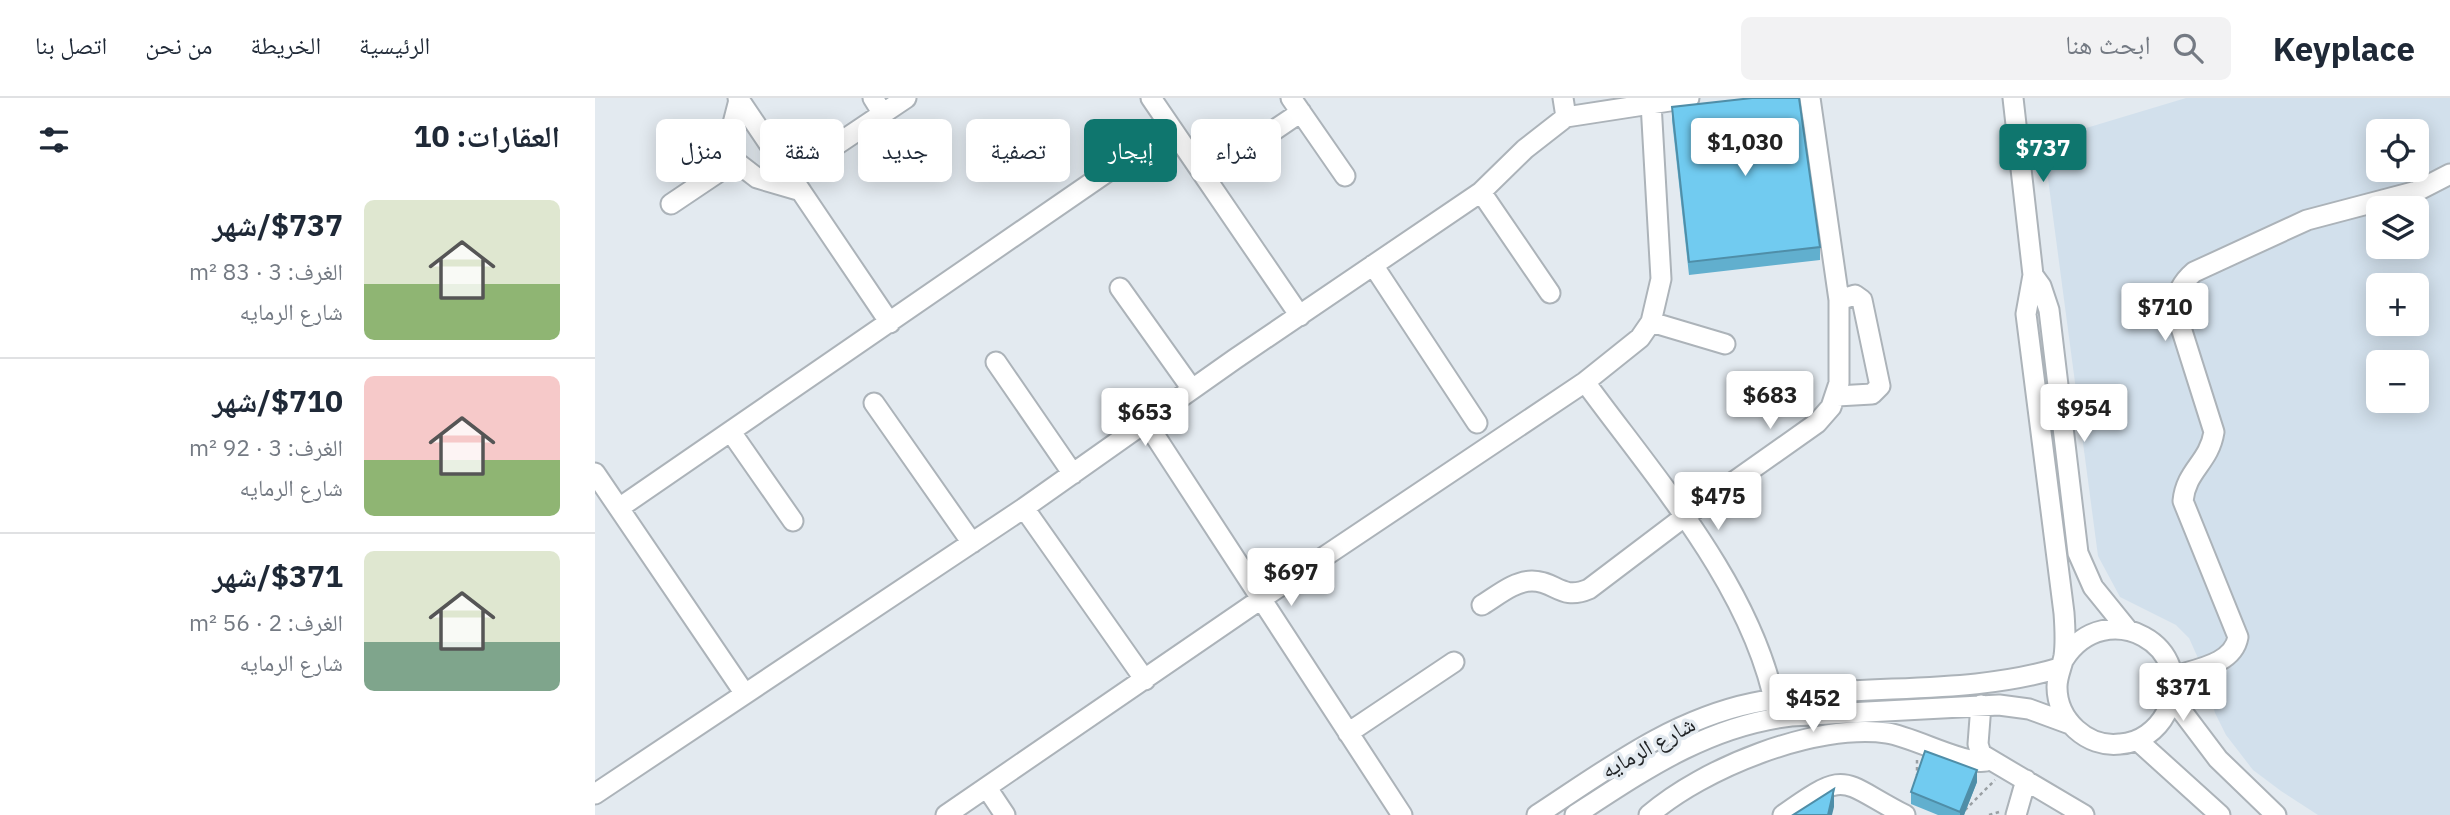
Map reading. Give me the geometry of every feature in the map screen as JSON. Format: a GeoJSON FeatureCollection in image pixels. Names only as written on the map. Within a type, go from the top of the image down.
{"type":"FeatureCollection","features":[{"type":"Feature","properties":{"kind":"street"},"geometry":{"type":"LineString","coordinates":[[796,183],[878,106],[906,98]]}},
{"type":"Feature","properties":{"kind":"street"},"geometry":{"type":"LineString","coordinates":[[1151,98],[1165,119]]}},
{"type":"Feature","properties":{"kind":"street"},"geometry":{"type":"LineString","coordinates":[[595,794],[1024,508],[1192,389],[1482,192],[1565,108],[1689,98]]}},
{"type":"Feature","properties":{"kind":"street"},"geometry":{"type":"LineString","coordinates":[[1482,605],[1524,582],[1535,581],[1565,594],[1577,594],[1589,589],[1684,517],[1817,423],[1837,396],[1839,300],[1809,98]]}},
{"type":"Feature","properties":{"kind":"street"},"geometry":{"type":"LineString","coordinates":[[2013,98],[2033,275],[2026,314],[2061,584],[2062,664],[2058,697],[2070,724],[2084,736],[2101,743],[2119,745],[2137,740],[2159,723],[2172,698],[2172,677],[2160,650],[2146,637],[2127,629],[2106,629],[2086,636],[2062,664]]}},
{"type":"Feature","properties":{"kind":"street"},"geometry":{"type":"LineString","coordinates":[[739,99],[890,323]]}},
{"type":"Feature","properties":{"kind":"street"},"geometry":{"type":"LineString","coordinates":[[734,119],[739,99]]}},
{"type":"Feature","properties":{"kind":"street"},"geometry":{"type":"LineString","coordinates":[[946,815],[1261,598],[1585,382],[1640,338],[1651,322],[1661,279],[1651,103]]}},
{"type":"Feature","properties":{"kind":"street"},"geometry":{"type":"LineString","coordinates":[[1278,119],[1296,105],[1345,176]]}},
{"type":"Feature","properties":{"kind":"street"},"geometry":{"type":"LineString","coordinates":[[1177,137],[1191,157]]}},
{"type":"Feature","properties":{"kind":"street"},"geometry":{"type":"LineString","coordinates":[[746,170],[757,178],[796,183]]}},
{"type":"Feature","properties":{"kind":"street"},"geometry":{"type":"LineString","coordinates":[[2172,677],[2225,658],[2234,649],[2238,637],[2183,500],[2184,486],[2211,448],[2214,432],[2177,315],[2176,299],[2181,284],[2194,272],[2307,220],[2417,191],[2450,174]]}},
{"type":"Feature","properties":{"kind":"street"},"geometry":{"type":"LineString","coordinates":[[671,205],[704,182]]}},
{"type":"Feature","properties":{"kind":"street"},"geometry":{"type":"LineString","coordinates":[[619,508],[1093,182]]}},
{"type":"Feature","properties":{"kind":"street"},"geometry":{"type":"LineString","coordinates":[[1208,182],[1300,316]]}},
{"type":"Feature","properties":{"kind":"street"},"geometry":{"type":"LineString","coordinates":[[1482,192],[1550,293]]}},
{"type":"Feature","properties":{"kind":"street"},"geometry":{"type":"LineString","coordinates":[[1373,265],[1477,423]]}},
{"type":"Feature","properties":{"kind":"street"},"geometry":{"type":"LineString","coordinates":[[2033,275],[2045,296],[2049,310],[2078,553],[2093,587],[2127,629]]}},
{"type":"Feature","properties":{"kind":"street"},"geometry":{"type":"LineString","coordinates":[[1120,288],[1192,389]]}},
{"type":"Feature","properties":{"kind":"street"},"geometry":{"type":"LineString","coordinates":[[1837,396],[1872,394],[1880,386],[1862,300],[1855,295],[1839,300]]}},
{"type":"Feature","properties":{"kind":"street"},"geometry":{"type":"LineString","coordinates":[[1651,322],[1725,344]]}},
{"type":"Feature","properties":{"kind":"street"},"geometry":{"type":"LineString","coordinates":[[996,362],[1073,474]]}},
{"type":"Feature","properties":{"kind":"street"},"geometry":{"type":"LineString","coordinates":[[1585,382],[1684,517],[1733,592],[1775,708]]}},
{"type":"Feature","properties":{"kind":"street"},"geometry":{"type":"LineString","coordinates":[[874,403],[972,543]]}},
{"type":"Feature","properties":{"kind":"street"},"geometry":{"type":"LineString","coordinates":[[1146,422],[1402,815]]}},
{"type":"Feature","properties":{"kind":"street"},"geometry":{"type":"LineString","coordinates":[[731,432],[793,521]]}},
{"type":"Feature","properties":{"kind":"street"},"geometry":{"type":"LineString","coordinates":[[595,473],[745,694]]}},
{"type":"Feature","properties":{"kind":"street"},"geometry":{"type":"LineString","coordinates":[[1024,508],[1145,680]]}},
{"type":"Feature","properties":{"kind":"street"},"geometry":{"type":"LineString","coordinates":[[1348,733],[1454,662]]}},
{"type":"Feature","properties":{"kind":"street","name":"شارع الرمايه"},"geometry":{"type":"LineString","coordinates":[[1575,815],[1686,746],[1775,708],[1993,683],[2062,664]]}},
{"type":"Feature","properties":{"kind":"street"},"geometry":{"type":"LineString","coordinates":[[2172,698],[2218,759],[2276,815]]}},
{"type":"Feature","properties":{"kind":"street"},"geometry":{"type":"LineString","coordinates":[[1981,705],[1978,744],[1981,754],[2084,815]]}},
{"type":"Feature","properties":{"kind":"street","name":"شارع الرمايه"},"geometry":{"type":"LineString","coordinates":[[1537,815],[1669,731],[1720,711],[1981,705],[2029,709],[2070,724]]}},
{"type":"Feature","properties":{"kind":"street"},"geometry":{"type":"LineString","coordinates":[[1655,810],[1662,787],[1695,767],[1713,772],[1808,740],[1841,732],[1874,732],[1917,739],[1971,763],[1997,765]]}},
{"type":"Feature","properties":{"kind":"street"},"geometry":{"type":"LineString","coordinates":[[2137,740],[2220,815]]}},
{"type":"Feature","properties":{"kind":"street"},"geometry":{"type":"LineString","coordinates":[[2017,815],[2026,780]]}},
{"type":"Feature","properties":{"kind":"street"},"geometry":{"type":"LineString","coordinates":[[1783,815],[1820,789],[1840,784],[1857,788],[1905,815]]}},
{"type":"Feature","properties":{"kind":"street"},"geometry":{"type":"LineString","coordinates":[[987,788],[1005,815]]}},
{"type":"Feature","properties":{"kind":"path"},"geometry":{"type":"LineString","coordinates":[[1917,739],[1917,781]]}},
{"type":"Feature","properties":{"kind":"path"},"geometry":{"type":"LineString","coordinates":[[1953,805],[1966,810],[1997,765]]}},
{"type":"Feature","properties":{"kind":"shaded area"},"geometry":{"type":"Polygon","coordinates":[[[2186,98],[2450,98],[2450,815],[2318,815],[2281,791],[2253,770],[2226,735],[2215,713],[2202,667],[2189,638],[2176,625],[2120,597],[2098,556],[2043,141],[2186,98]]]}},
{"type":"Feature","properties":{"kind":"building"},"geometry":{"type":"Polygon","coordinates":[[[1752,98],[1799,98],[1820,247],[1689,262],[1672,107],[1752,98]]]}},
{"type":"Feature","properties":{"kind":"building"},"geometry":{"type":"Polygon","coordinates":[[[1925,751],[1977,770],[1960,812],[1911,792],[1925,751]]]}},
{"type":"Feature","properties":{"kind":"building"},"geometry":{"type":"Polygon","coordinates":[[[1834,789],[1828,815],[1793,815],[1834,789]]]}}]}
